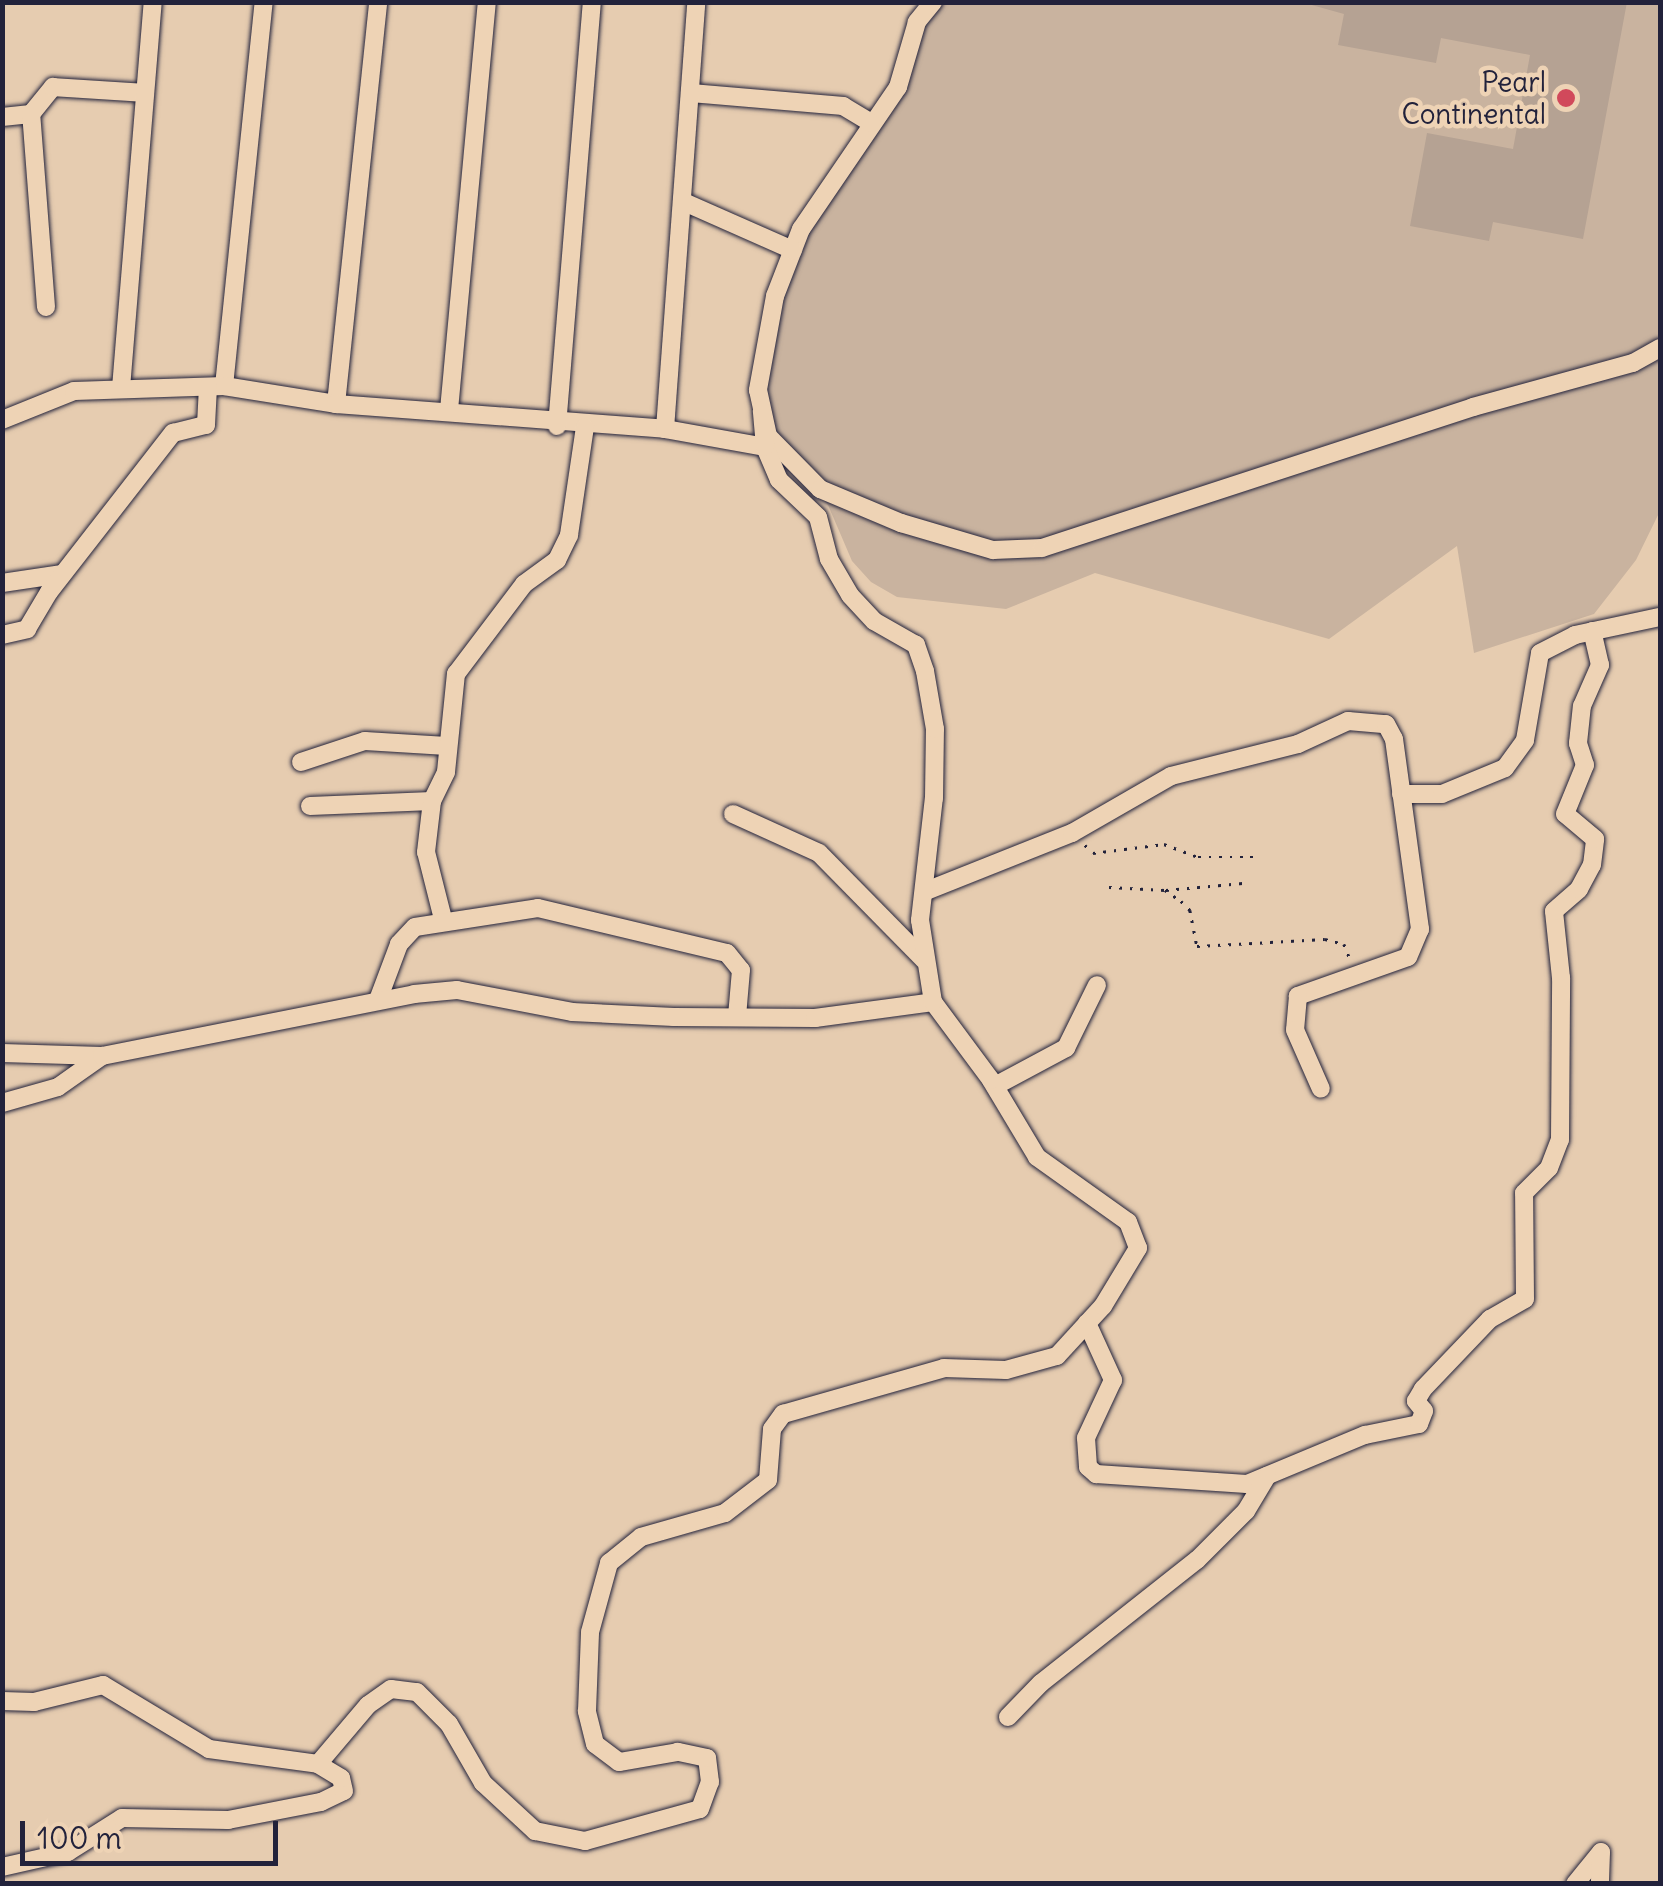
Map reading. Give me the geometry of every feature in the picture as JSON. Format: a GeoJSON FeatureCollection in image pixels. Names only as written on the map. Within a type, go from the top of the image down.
{"type":"FeatureCollection","features":[{"type":"Feature","properties":{"kind":"street"},"geometry":{"type":"LineString","coordinates":[[120,388],[153,2]]}},
{"type":"Feature","properties":{"kind":"street"},"geometry":{"type":"LineString","coordinates":[[2,636],[28,629],[62,574],[174,434],[206,425],[216,387],[264,2]]}},
{"type":"Feature","properties":{"kind":"street"},"geometry":{"type":"LineString","coordinates":[[336,404],[378,2]]}},
{"type":"Feature","properties":{"kind":"street"},"geometry":{"type":"LineString","coordinates":[[448,410],[487,2]]}},
{"type":"Feature","properties":{"kind":"street"},"geometry":{"type":"LineString","coordinates":[[557,426],[592,2]]}},
{"type":"Feature","properties":{"kind":"street"},"geometry":{"type":"LineString","coordinates":[[666,429],[696,2]]}},
{"type":"Feature","properties":{"kind":"street"},"geometry":{"type":"LineString","coordinates":[[927,3],[917,22],[898,87],[871,123],[793,250],[776,296],[758,390],[762,410],[768,436],[820,489],[901,524],[993,550],[1042,548],[1473,407],[1633,363],[1660,348]]}},
{"type":"Feature","properties":{"kind":"street"},"geometry":{"type":"LineString","coordinates":[[46,307],[31,114],[53,86],[145,93]]}},
{"type":"Feature","properties":{"kind":"street"},"geometry":{"type":"LineString","coordinates":[[691,93],[843,106],[871,123]]}},
{"type":"Feature","properties":{"kind":"street"},"geometry":{"type":"LineString","coordinates":[[2,118],[31,114]]}},
{"type":"Feature","properties":{"kind":"street"},"geometry":{"type":"LineString","coordinates":[[684,202],[793,250]]}},
{"type":"Feature","properties":{"kind":"street"},"geometry":{"type":"LineString","coordinates":[[2,420],[74,392],[216,387],[336,404],[448,410],[557,426],[666,429],[766,447]]}},
{"type":"Feature","properties":{"kind":"street"},"geometry":{"type":"LineString","coordinates":[[318,1764],[368,1705],[391,1689],[417,1692],[449,1724],[482,1782],[535,1831],[584,1841],[700,1808],[710,1782],[707,1758],[678,1752],[619,1762],[595,1744],[588,1711],[590,1632],[609,1563],[642,1538],[725,1513],[768,1480],[772,1429],[783,1414],[944,1368],[1006,1370],[1057,1356],[1087,1324],[1138,1248],[1128,1222],[1037,1157],[995,1086],[933,1002],[920,920],[926,891],[935,729],[921,658],[916,646],[874,621],[850,595],[829,559],[818,517],[778,480],[766,447],[762,410]]}},
{"type":"Feature","properties":{"kind":"street"},"geometry":{"type":"LineString","coordinates":[[443,919],[426,852],[432,801],[442,790],[456,674],[524,584],[557,560],[569,536],[585,427]]}},
{"type":"Feature","properties":{"kind":"street"},"geometry":{"type":"LineString","coordinates":[[2,583],[62,574]]}},
{"type":"Feature","properties":{"kind":"street"},"geometry":{"type":"LineString","coordinates":[[1401,794],[1442,794],[1505,768],[1525,740],[1540,653],[1592,631],[1660,618]]}},
{"type":"Feature","properties":{"kind":"street"},"geometry":{"type":"LineString","coordinates":[[1087,1324],[1113,1380],[1086,1438],[1088,1467],[1096,1474],[1225,1477],[1247,1484],[1366,1435],[1420,1424],[1424,1411],[1416,1402],[1423,1389],[1490,1319],[1525,1299],[1524,1194],[1548,1168],[1560,1140],[1562,978],[1554,911],[1579,889],[1592,864],[1595,839],[1565,814],[1585,765],[1578,744],[1582,706],[1600,665],[1592,631]]}},
{"type":"Feature","properties":{"kind":"street"},"geometry":{"type":"LineString","coordinates":[[926,891],[1072,833],[1141,788],[1298,744],[1348,721],[1386,724],[1401,794],[1418,943],[1408,957],[1385,968],[1355,972],[1330,990],[1298,996],[1294,1030],[1321,1089]]}},
{"type":"Feature","properties":{"kind":"street"},"geometry":{"type":"LineString","coordinates":[[300,762],[366,741],[447,746]]}},
{"type":"Feature","properties":{"kind":"street"},"geometry":{"type":"LineString","coordinates":[[310,806],[432,801]]}},
{"type":"Feature","properties":{"kind":"street"},"geometry":{"type":"LineString","coordinates":[[734,814],[819,853],[924,960]]}},
{"type":"Feature","properties":{"kind":"street"},"geometry":{"type":"LineString","coordinates":[[378,1000],[399,944],[416,927],[443,919],[538,908],[727,953],[742,970],[737,1018]]}},
{"type":"Feature","properties":{"kind":"street"},"geometry":{"type":"LineString","coordinates":[[995,1086],[1066,1048],[1097,984]]}},
{"type":"Feature","properties":{"kind":"street"},"geometry":{"type":"LineString","coordinates":[[2,1053],[102,1056],[378,1000],[458,990],[572,1012],[737,1018],[815,1018],[933,1002]]}},
{"type":"Feature","properties":{"kind":"street"},"geometry":{"type":"LineString","coordinates":[[2,1103],[58,1088],[102,1056]]}},
{"type":"Feature","properties":{"kind":"street"},"geometry":{"type":"LineString","coordinates":[[1008,1718],[1042,1683],[1196,1560],[1246,1511],[1267,1476]]}},
{"type":"Feature","properties":{"kind":"street"},"geometry":{"type":"LineString","coordinates":[[2,1701],[34,1702],[103,1685],[209,1749],[318,1764],[341,1778],[344,1791],[322,1802],[228,1820],[122,1818],[68,1852],[2,1867]]}},
{"type":"Feature","properties":{"kind":"street"},"geometry":{"type":"LineString","coordinates":[[1576,1884],[1600,1852],[1600,1884]]}},
{"type":"Feature","properties":{"kind":"path"},"geometry":{"type":"LineString","coordinates":[[1072,833],[1094,853],[1164,844],[1198,857],[1257,856]]}},
{"type":"Feature","properties":{"kind":"path"},"geometry":{"type":"LineString","coordinates":[[1109,887],[1164,890],[1243,884]]}},
{"type":"Feature","properties":{"kind":"path"},"geometry":{"type":"LineString","coordinates":[[1164,890],[1190,910],[1197,946],[1324,939],[1344,944],[1355,972]]}},
{"type":"Feature","properties":{"kind":"shaded area"},"geometry":{"type":"Polygon","coordinates":[[[933,3],[1660,3],[1660,511],[1636,560],[1594,614],[1474,653],[1457,546],[1329,639],[1095,573],[1006,609],[897,597],[871,582],[852,561],[828,505],[768,436],[758,390],[801,229],[898,87],[933,3]]]}},
{"type":"Feature","properties":{"kind":"building","name":"Pearl Continental"},"geometry":{"type":"Polygon","coordinates":[[[1301,2],[1627,2],[1583,239],[1493,222],[1489,241],[1410,226],[1427,133],[1513,149],[1530,55],[1441,38],[1436,63],[1338,45],[1344,14],[1301,2]]]}},
{"type":"Feature","properties":{"kind":"place","name":"Pearl Continental"},"geometry":{"type":"Point","coordinates":[1566,98]}}]}
